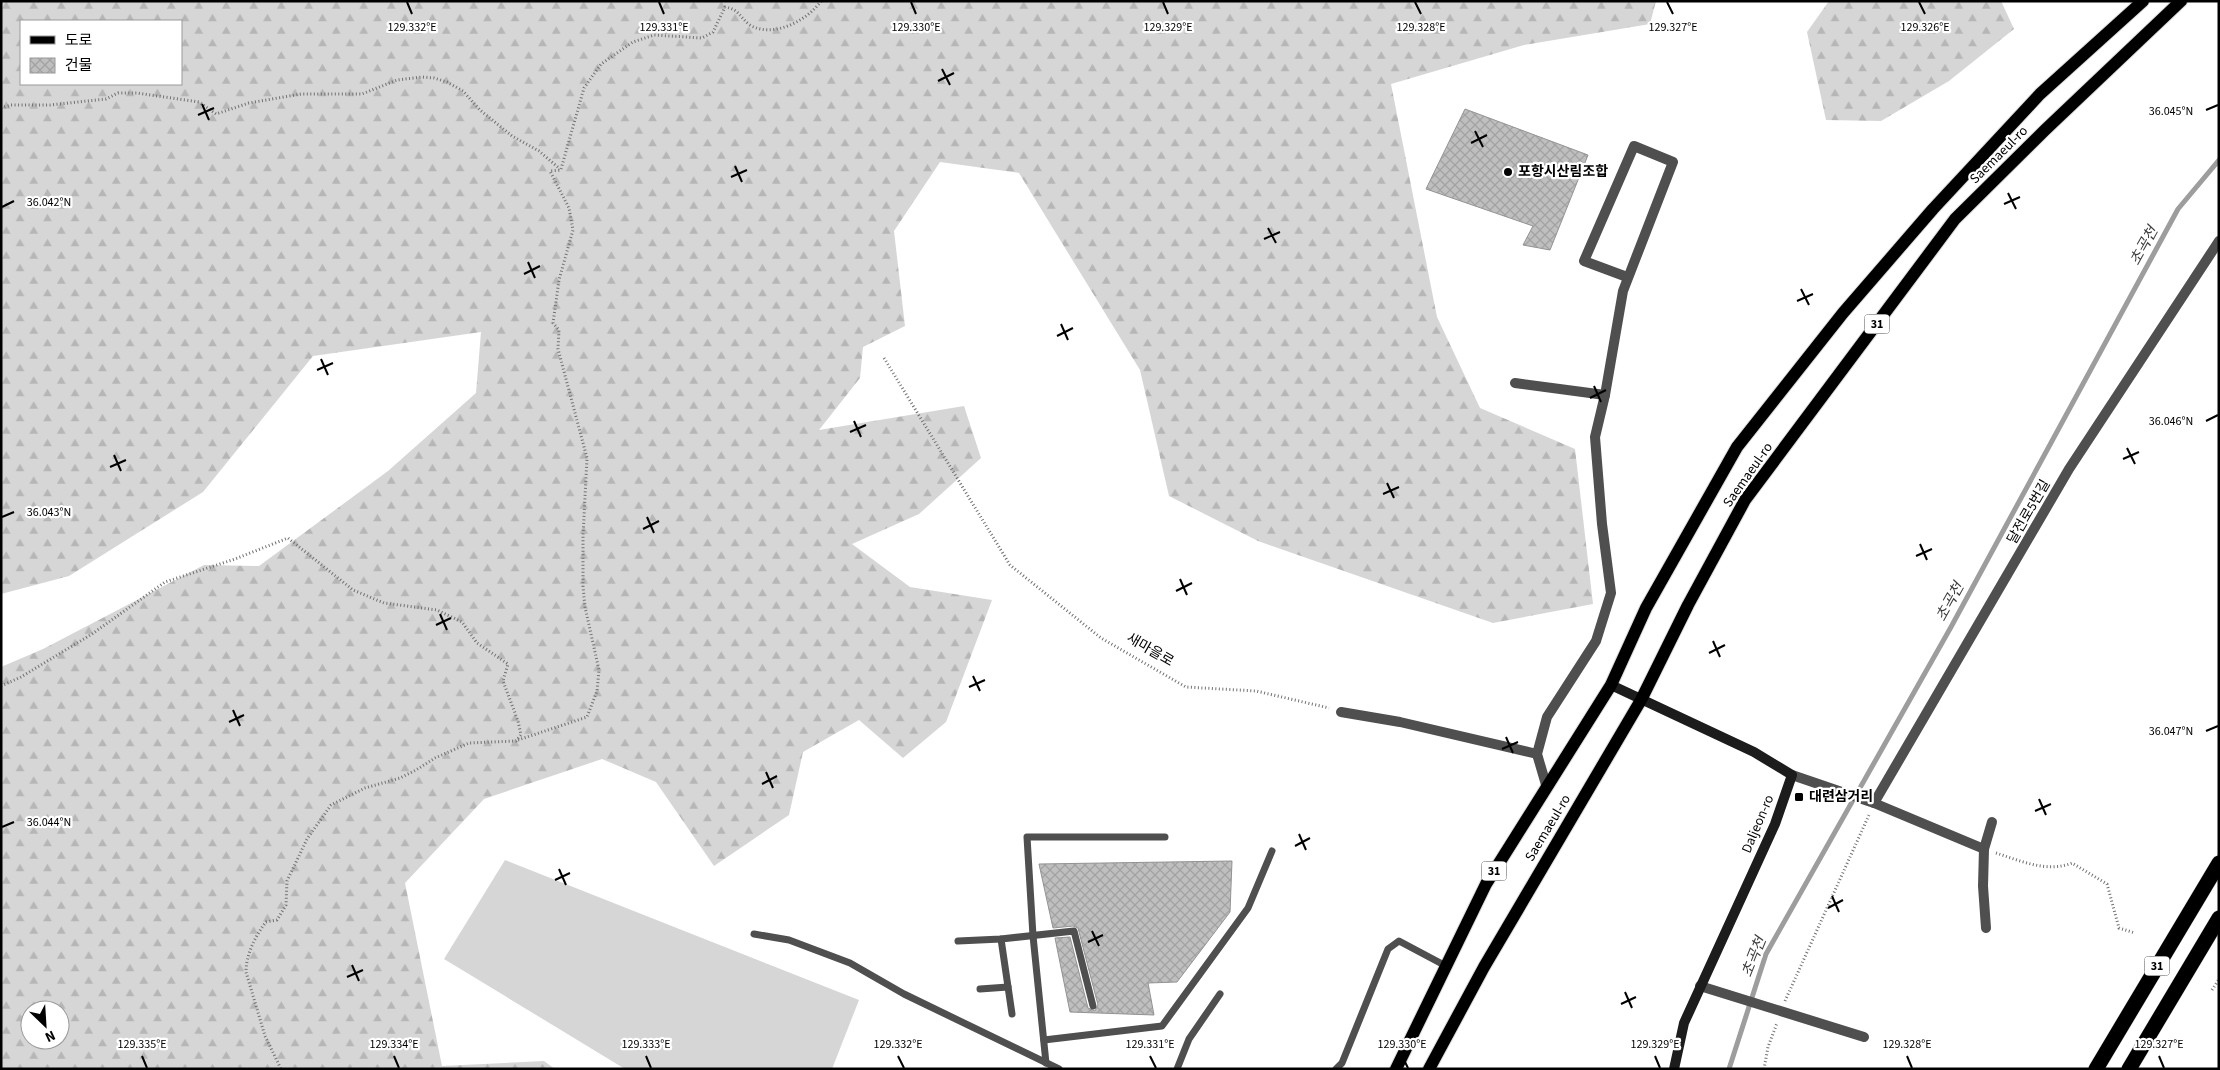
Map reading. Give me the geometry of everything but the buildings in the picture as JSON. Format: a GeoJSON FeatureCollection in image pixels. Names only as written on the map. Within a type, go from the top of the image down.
{"type":"FeatureCollection","features":[{"type":"Feature","properties":{"kind":"highway","name":"31"},"geometry":{"type":"LineString","coordinates":[[2096,1069],[2219,863]]}},
{"type":"Feature","properties":{"kind":"highway","name":"31"},"geometry":{"type":"LineString","coordinates":[[2129,1069],[2219,918]]}},
{"type":"Feature","properties":{"kind":"main road","name":"Saemaeul-ro"},"geometry":{"type":"LineString","coordinates":[[1396,1069],[1486,884],[1612,685],[1646,608],[1737,447],[1843,313],[1934,209],[2040,94],[2143,1]]}},
{"type":"Feature","properties":{"kind":"main road","name":"Saemaeul-ro"},"geometry":{"type":"LineString","coordinates":[[1429,1069],[1484,967],[1641,700],[1688,605],[1745,500],[1955,219],[2045,130],[2181,1]]}},
{"type":"Feature","properties":{"kind":"street"},"geometry":{"type":"LineString","coordinates":[[1547,788],[1537,754],[1547,717],[1596,640],[1611,593],[1602,524],[1595,437],[1606,395],[1627,277],[1673,162],[1634,146],[1584,261],[1627,277]]}},
{"type":"Feature","properties":{"kind":"street","name":"달전로5번길"},"geometry":{"type":"LineString","coordinates":[[1870,802],[2069,469],[2219,242]]}},
{"type":"Feature","properties":{"kind":"street"},"geometry":{"type":"LineString","coordinates":[[1515,384],[1606,395]]}},
{"type":"Feature","properties":{"kind":"street"},"geometry":{"type":"LineString","coordinates":[[1612,685],[1754,752],[1792,775],[1870,802],[1984,849]]}},
{"type":"Feature","properties":{"kind":"street"},"geometry":{"type":"LineString","coordinates":[[1341,712],[1400,722],[1537,754]]}},
{"type":"Feature","properties":{"kind":"street","name":"Daljeon-ro"},"geometry":{"type":"LineString","coordinates":[[1674,1069],[1684,1023],[1705,987],[1775,824],[1792,775]]}},
{"type":"Feature","properties":{"kind":"street"},"geometry":{"type":"LineString","coordinates":[[1986,928],[1983,886],[1984,849],[1992,822]]}},
{"type":"Feature","properties":{"kind":"street"},"geometry":{"type":"LineString","coordinates":[[1705,987],[1864,1037]]}},
{"type":"Feature","properties":{"kind":"lane"},"geometry":{"type":"LineString","coordinates":[[1046,1062],[1033,936],[1027,837],[1165,837]]}},
{"type":"Feature","properties":{"kind":"lane"},"geometry":{"type":"LineString","coordinates":[[1044,1040],[1162,1026],[1248,908],[1272,851]]}},
{"type":"Feature","properties":{"kind":"lane"},"geometry":{"type":"LineString","coordinates":[[958,941],[1001,939],[1074,931],[1093,1006]]}},
{"type":"Feature","properties":{"kind":"lane"},"geometry":{"type":"LineString","coordinates":[[754,934],[789,940],[850,963],[904,994],[1059,1069]]}},
{"type":"Feature","properties":{"kind":"lane"},"geometry":{"type":"LineString","coordinates":[[1001,939],[1012,1014]]}},
{"type":"Feature","properties":{"kind":"lane"},"geometry":{"type":"LineString","coordinates":[[1336,1069],[1342,1063],[1388,949],[1399,941],[1446,966]]}},
{"type":"Feature","properties":{"kind":"lane"},"geometry":{"type":"LineString","coordinates":[[980,989],[1008,987]]}},
{"type":"Feature","properties":{"kind":"lane"},"geometry":{"type":"LineString","coordinates":[[1177,1069],[1189,1039],[1220,994]]}},
{"type":"Feature","properties":{"kind":"path"},"geometry":{"type":"LineString","coordinates":[[561,170],[584,88],[597,69],[616,52],[633,42],[654,35],[702,38],[714,32],[725,7],[735,8],[750,25],[763,29],[775,29],[808,16],[820,1]]}},
{"type":"Feature","properties":{"kind":"path"},"geometry":{"type":"LineString","coordinates":[[1,108],[11,105],[50,105],[106,99],[118,93],[137,93],[199,102],[216,114],[249,102],[301,94],[362,94],[397,80],[434,78],[447,82],[463,91],[480,110],[512,136],[539,151],[561,170]]}},
{"type":"Feature","properties":{"kind":"path"},"geometry":{"type":"LineString","coordinates":[[281,1069],[265,1036],[246,972],[246,962],[256,934],[266,922],[277,920],[286,905],[287,881],[307,839],[331,805],[365,788],[400,778],[435,758],[469,743],[516,741],[587,717],[599,683],[598,659],[586,614],[583,586],[587,458],[558,349],[560,330],[553,323],[559,280],[573,230],[569,208],[550,171],[561,170]]}},
{"type":"Feature","properties":{"kind":"path","name":"새마을로"},"geometry":{"type":"LineString","coordinates":[[884,358],[1010,565],[1101,638],[1186,687],[1256,691],[1341,712]]}},
{"type":"Feature","properties":{"kind":"path"},"geometry":{"type":"LineString","coordinates":[[1,686],[21,677],[92,634],[164,582],[288,538],[353,590],[384,603],[437,610],[462,622],[477,643],[508,664],[503,681],[518,721],[521,736],[516,741]]}},
{"type":"Feature","properties":{"kind":"path"},"geometry":{"type":"LineString","coordinates":[[1764,1069],[1768,1047],[1789,988],[1870,802]]}},
{"type":"Feature","properties":{"kind":"path"},"geometry":{"type":"LineString","coordinates":[[1984,849],[2040,866],[2058,869],[2072,863],[2107,884],[2119,928],[2135,933]]}},
{"type":"Feature","properties":{"kind":"path"},"geometry":{"type":"LineString","coordinates":[[2212,990],[2219,979]]}},
{"type":"Feature","properties":{"kind":"green space"},"geometry":{"type":"Polygon","coordinates":[[[1,1],[1656,1],[1650,24],[1524,45],[1391,84],[1437,317],[1480,408],[1575,449],[1593,604],[1493,623],[1258,541],[1169,496],[1140,370],[1019,173],[940,162],[894,231],[905,326],[863,347],[860,378],[819,430],[964,406],[981,458],[919,514],[852,544],[910,587],[992,600],[946,722],[903,758],[859,720],[803,752],[789,815],[714,866],[656,782],[602,759],[484,799],[405,883],[442,1066],[544,1061],[555,1069],[1,1069],[1,667],[43,649],[204,565],[259,566],[388,471],[476,393],[481,332],[313,356],[203,492],[69,576],[1,594],[1,1]]]}},
{"type":"Feature","properties":{"kind":"green space"},"geometry":{"type":"Polygon","coordinates":[[[1829,1],[2001,1],[2014,29],[1949,81],[1881,121],[1826,120],[1807,32],[1829,1]]]}},
{"type":"Feature","properties":{"kind":"green space"},"geometry":{"type":"Polygon","coordinates":[[[505,860],[859,1000],[832,1069],[625,1069],[444,959],[505,860]]]}},
{"type":"Feature","properties":{"kind":"waterway","name":"초곡천"},"geometry":{"type":"LineString","coordinates":[[1729,1069],[1766,954],[1951,627],[2178,209],[2219,160]]}},
{"type":"Feature","properties":{"kind":"place","name":"포항시산림조합"},"geometry":{"type":"Point","coordinates":[1508,172]}},
{"type":"Feature","properties":{"kind":"place","name":"대련삼거리"},"geometry":{"type":"Point","coordinates":[1799,797]}}]}
